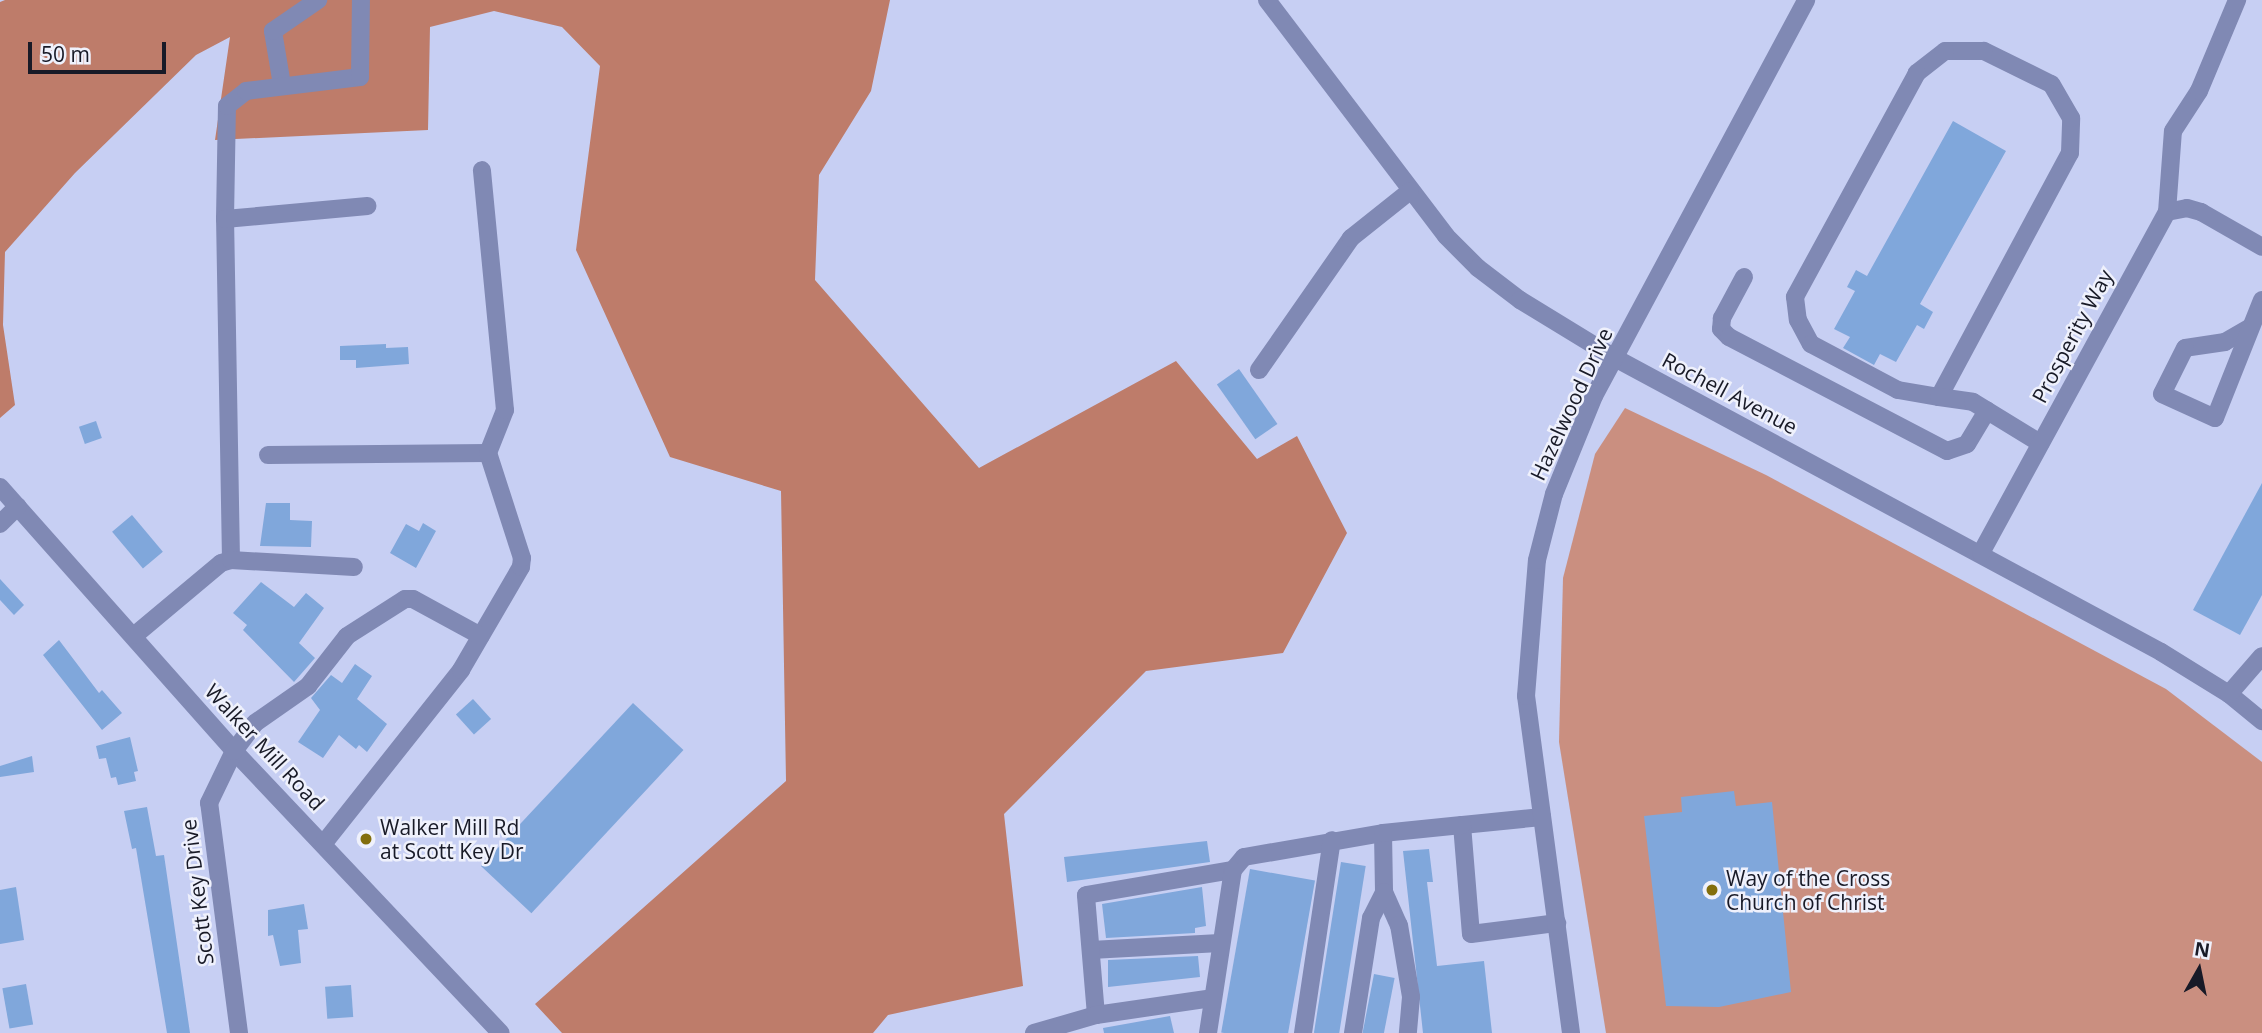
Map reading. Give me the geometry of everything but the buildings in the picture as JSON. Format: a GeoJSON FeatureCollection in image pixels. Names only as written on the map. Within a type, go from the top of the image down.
{"type":"FeatureCollection","features":[{"type":"Feature","properties":{"kind":"street"},"geometry":{"type":"LineString","coordinates":[[282,85],[273,31],[318,0]]}},
{"type":"Feature","properties":{"kind":"street"},"geometry":{"type":"LineString","coordinates":[[231,560],[225,219],[227,106],[246,91],[360,77],[360,0]]}},
{"type":"Feature","properties":{"kind":"street","name":"Rochell Avenue"},"geometry":{"type":"LineString","coordinates":[[1267,0],[1410,191],[1478,268],[1563,328],[1981,553],[2230,694],[2262,721]]}},
{"type":"Feature","properties":{"kind":"street","name":"Hazelwood Drive"},"geometry":{"type":"LineString","coordinates":[[1571,1033],[1527,696],[1531,594],[1554,494],[1615,358],[1806,0]]}},
{"type":"Feature","properties":{"kind":"street","name":"Prosperity Way"},"geometry":{"type":"LineString","coordinates":[[1981,553],[2167,212],[2173,131],[2199,91],[2237,0]]}},
{"type":"Feature","properties":{"kind":"street"},"geometry":{"type":"LineString","coordinates":[[1939,397],[2070,153],[2071,118],[2051,84],[1984,51],[1945,51],[1917,73],[1795,296],[1798,320],[1811,344],[1898,390],[1939,397],[1973,402],[2040,443]]}},
{"type":"Feature","properties":{"kind":"street"},"geometry":{"type":"LineString","coordinates":[[324,843],[461,670],[522,558],[488,453],[505,411],[482,170]]}},
{"type":"Feature","properties":{"kind":"street"},"geometry":{"type":"LineString","coordinates":[[1259,370],[1351,238],[1410,191]]}},
{"type":"Feature","properties":{"kind":"street"},"geometry":{"type":"LineString","coordinates":[[225,219],[367,206]]}},
{"type":"Feature","properties":{"kind":"street"},"geometry":{"type":"LineString","coordinates":[[2167,212],[2187,208],[2201,212],[2262,247]]}},
{"type":"Feature","properties":{"kind":"street"},"geometry":{"type":"LineString","coordinates":[[1744,277],[1722,318],[1721,329],[1729,337],[1947,451],[1967,444],[1987,411]]}},
{"type":"Feature","properties":{"kind":"street"},"geometry":{"type":"LineString","coordinates":[[2249,328],[2225,342],[2185,348],[2162,394],[2215,418],[2262,300]]}},
{"type":"Feature","properties":{"kind":"street"},"geometry":{"type":"LineString","coordinates":[[268,455],[488,453]]}},
{"type":"Feature","properties":{"kind":"street","name":"Walker Mill Road"},"geometry":{"type":"LineString","coordinates":[[0,487],[135,635],[234,751],[324,843],[501,1033]]}},
{"type":"Feature","properties":{"kind":"street"},"geometry":{"type":"LineString","coordinates":[[0,524],[18,506]]}},
{"type":"Feature","properties":{"kind":"street"},"geometry":{"type":"LineString","coordinates":[[135,635],[231,560],[354,566]]}},
{"type":"Feature","properties":{"kind":"street","name":"Scott Key Drive"},"geometry":{"type":"LineString","coordinates":[[239,1033],[209,803],[234,751],[255,723],[308,685],[347,636],[405,598],[413,599],[481,636]]}},
{"type":"Feature","properties":{"kind":"street"},"geometry":{"type":"LineString","coordinates":[[2230,694],[2262,656]]}},
{"type":"Feature","properties":{"kind":"street"},"geometry":{"type":"LineString","coordinates":[[1208,1033],[1233,870],[1244,856],[1383,833],[1542,817]]}},
{"type":"Feature","properties":{"kind":"street"},"geometry":{"type":"LineString","coordinates":[[1462,825],[1471,934],[1557,923]]}},
{"type":"Feature","properties":{"kind":"street"},"geometry":{"type":"LineString","coordinates":[[1383,833],[1384,892],[1399,925],[1411,997],[1408,1033]]}},
{"type":"Feature","properties":{"kind":"street"},"geometry":{"type":"LineString","coordinates":[[1303,1033],[1332,840]]}},
{"type":"Feature","properties":{"kind":"street"},"geometry":{"type":"LineString","coordinates":[[1096,1015],[1086,895],[1233,870]]}},
{"type":"Feature","properties":{"kind":"street"},"geometry":{"type":"LineString","coordinates":[[1353,1033],[1371,918],[1384,892]]}},
{"type":"Feature","properties":{"kind":"street"},"geometry":{"type":"LineString","coordinates":[[1091,950],[1220,943]]}},
{"type":"Feature","properties":{"kind":"street"},"geometry":{"type":"LineString","coordinates":[[1034,1033],[1096,1015],[1212,998]]}},
{"type":"Feature","properties":{"kind":"shaded area"},"geometry":{"type":"Polygon","coordinates":[[[890,0],[871,91],[819,175],[815,280],[979,468],[1176,361],[1257,459],[1297,436],[1347,533],[1283,653],[1146,671],[1004,814],[1023,986],[888,1015],[873,1033],[562,1033],[535,1004],[786,781],[781,491],[670,457],[576,250],[600,66],[562,27],[494,11],[430,27],[428,130],[215,140],[230,37],[196,55],[75,173],[5,252],[3,325],[15,405],[0,418],[0,2],[890,0]]]}},
{"type":"Feature","properties":{"kind":"shaded area"},"geometry":{"type":"Polygon","coordinates":[[[1625,408],[1766,475],[2166,689],[2262,762],[2262,1033],[1606,1033],[1559,742],[1563,578],[1595,454],[1625,408]]]}},
{"type":"Feature","properties":{"kind":"place","name":"Walker Mill Rd at Scott Key Dr"},"geometry":{"type":"Point","coordinates":[366,839]}},
{"type":"Feature","properties":{"kind":"place","name":"Way of the Cross Church of Christ"},"geometry":{"type":"Point","coordinates":[1712,890]}}]}
